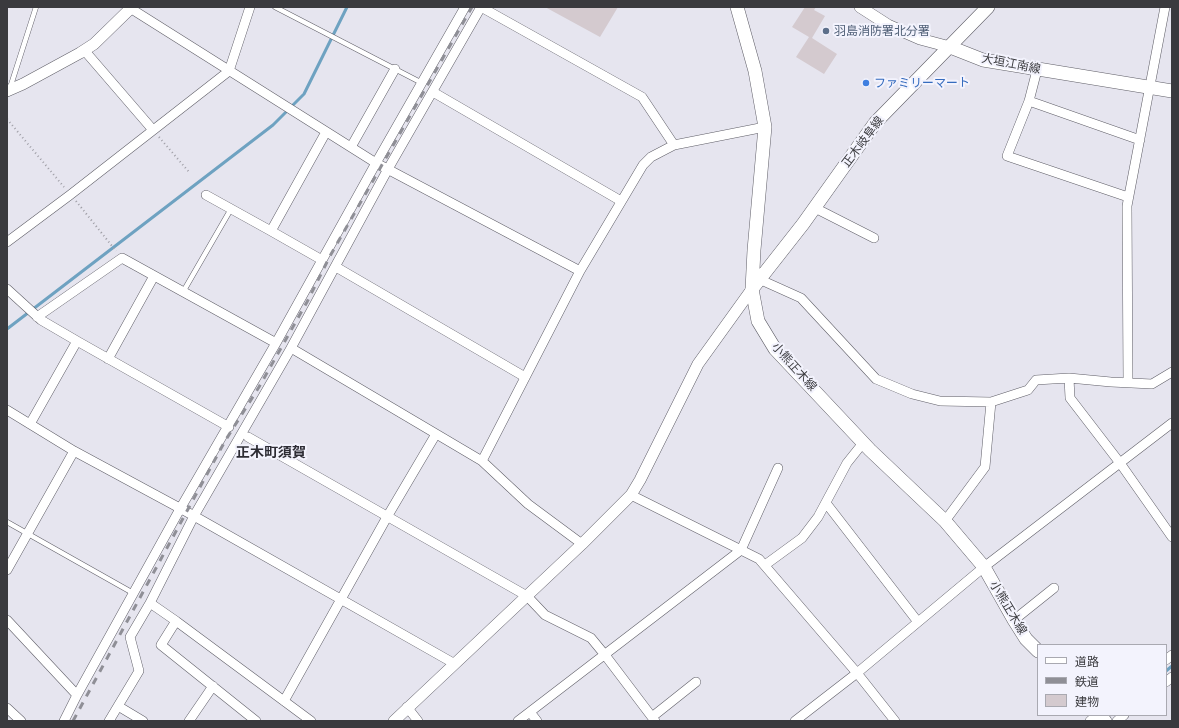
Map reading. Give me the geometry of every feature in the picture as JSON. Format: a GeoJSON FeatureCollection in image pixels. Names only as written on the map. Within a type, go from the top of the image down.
{"type":"FeatureCollection","features":[{"type":"Feature","properties":{"kind":"main road","name":"小熊正木線"},"geometry":{"type":"LineString","coordinates":[[737,7],[755,71],[765,127],[754,250],[758,321],[775,349],[863,443],[945,521],[984,567],[1026,639],[1037,650]]}},
{"type":"Feature","properties":{"kind":"main road","name":"正木岐阜線"},"geometry":{"type":"LineString","coordinates":[[756,285],[815,208],[875,123],[988,7]]}},
{"type":"Feature","properties":{"kind":"main road","name":"大垣江南線"},"geometry":{"type":"LineString","coordinates":[[950,47],[983,60],[1037,70],[1150,87],[1172,92]]}},
{"type":"Feature","properties":{"kind":"street"},"geometry":{"type":"LineString","coordinates":[[7,242],[153,130],[228,70],[250,7]]}},
{"type":"Feature","properties":{"kind":"street"},"geometry":{"type":"LineString","coordinates":[[64,721],[180,509],[276,343],[465,7]]}},
{"type":"Feature","properties":{"kind":"street"},"geometry":{"type":"LineString","coordinates":[[109,721],[139,671],[130,637],[150,603],[194,516],[291,348],[388,169],[481,7],[642,97],[674,145]]}},
{"type":"Feature","properties":{"kind":"street","name":"大垣江南線"},"geometry":{"type":"LineString","coordinates":[[860,7],[888,25],[920,39],[950,47]]}},
{"type":"Feature","properties":{"kind":"street"},"geometry":{"type":"LineString","coordinates":[[1128,383],[1127,206],[1165,7]]}},
{"type":"Feature","properties":{"kind":"street"},"geometry":{"type":"LineString","coordinates":[[8,90],[23,84],[94,44],[131,8],[376,163],[580,271]]}},
{"type":"Feature","properties":{"kind":"street"},"geometry":{"type":"LineString","coordinates":[[84,50],[153,130]]}},
{"type":"Feature","properties":{"kind":"street"},"geometry":{"type":"LineString","coordinates":[[351,147],[395,69]]}},
{"type":"Feature","properties":{"kind":"street"},"geometry":{"type":"LineString","coordinates":[[1037,70],[1028,101],[1007,156],[1128,197]]}},
{"type":"Feature","properties":{"kind":"street"},"geometry":{"type":"LineString","coordinates":[[432,92],[621,201]]}},
{"type":"Feature","properties":{"kind":"street"},"geometry":{"type":"LineString","coordinates":[[1028,101],[1140,140]]}},
{"type":"Feature","properties":{"kind":"street"},"geometry":{"type":"LineString","coordinates":[[482,461],[580,271],[643,165],[651,157],[674,145],[765,127]]}},
{"type":"Feature","properties":{"kind":"street"},"geometry":{"type":"LineString","coordinates":[[271,231],[326,132]]}},
{"type":"Feature","properties":{"kind":"street"},"geometry":{"type":"LineString","coordinates":[[206,195],[322,260]]}},
{"type":"Feature","properties":{"kind":"street"},"geometry":{"type":"LineString","coordinates":[[815,208],[874,238]]}},
{"type":"Feature","properties":{"kind":"street"},"geometry":{"type":"LineString","coordinates":[[37,317],[122,258],[276,343]]}},
{"type":"Feature","properties":{"kind":"street"},"geometry":{"type":"LineString","coordinates":[[336,267],[525,377]]}},
{"type":"Feature","properties":{"kind":"street"},"geometry":{"type":"LineString","coordinates":[[108,358],[154,276]]}},
{"type":"Feature","properties":{"kind":"street"},"geometry":{"type":"LineString","coordinates":[[394,721],[407,707],[455,664],[582,544],[630,495],[646,467],[698,364],[756,285],[801,298],[876,379],[912,394],[940,401],[991,402],[1028,390],[1036,380],[1069,378],[1152,384],[1172,372]]}},
{"type":"Feature","properties":{"kind":"street"},"geometry":{"type":"LineString","coordinates":[[7,289],[37,317],[228,427]]}},
{"type":"Feature","properties":{"kind":"street"},"geometry":{"type":"LineString","coordinates":[[30,424],[77,340]]}},
{"type":"Feature","properties":{"kind":"street"},"geometry":{"type":"LineString","coordinates":[[291,348],[482,461],[528,504],[582,544]]}},
{"type":"Feature","properties":{"kind":"street"},"geometry":{"type":"LineString","coordinates":[[1069,378],[1070,398],[1120,463],[1172,537]]}},
{"type":"Feature","properties":{"kind":"street"},"geometry":{"type":"LineString","coordinates":[[945,521],[985,468],[991,402]]}},
{"type":"Feature","properties":{"kind":"street"},"geometry":{"type":"LineString","coordinates":[[7,410],[74,451],[194,516],[455,664]]}},
{"type":"Feature","properties":{"kind":"street"},"geometry":{"type":"LineString","coordinates":[[795,721],[857,673],[984,567],[1172,423]]}},
{"type":"Feature","properties":{"kind":"street"},"geometry":{"type":"LineString","coordinates":[[284,702],[436,434]]}},
{"type":"Feature","properties":{"kind":"street"},"geometry":{"type":"LineString","coordinates":[[248,437],[527,596],[545,615],[591,638],[654,719],[696,682]]}},
{"type":"Feature","properties":{"kind":"street"},"geometry":{"type":"LineString","coordinates":[[765,565],[802,538],[818,517],[847,463],[863,443]]}},
{"type":"Feature","properties":{"kind":"street"},"geometry":{"type":"LineString","coordinates":[[7,570],[74,451]]}},
{"type":"Feature","properties":{"kind":"street"},"geometry":{"type":"LineString","coordinates":[[518,721],[740,550],[778,468]]}},
{"type":"Feature","properties":{"kind":"street"},"geometry":{"type":"LineString","coordinates":[[630,495],[759,559],[857,673],[895,721]]}},
{"type":"Feature","properties":{"kind":"street"},"geometry":{"type":"LineString","coordinates":[[826,503],[918,622]]}},
{"type":"Feature","properties":{"kind":"street"},"geometry":{"type":"LineString","coordinates":[[1014,620],[1054,588]]}},
{"type":"Feature","properties":{"kind":"street"},"geometry":{"type":"LineString","coordinates":[[150,603],[311,721]]}},
{"type":"Feature","properties":{"kind":"street"},"geometry":{"type":"LineString","coordinates":[[7,620],[77,695]]}},
{"type":"Feature","properties":{"kind":"street"},"geometry":{"type":"LineString","coordinates":[[176,621],[161,645],[256,721]]}},
{"type":"Feature","properties":{"kind":"street"},"geometry":{"type":"LineString","coordinates":[[189,721],[213,686]]}},
{"type":"Feature","properties":{"kind":"street"},"geometry":{"type":"LineString","coordinates":[[118,706],[143,721]]}},
{"type":"Feature","properties":{"kind":"street"},"geometry":{"type":"LineString","coordinates":[[407,707],[418,721]]}},
{"type":"Feature","properties":{"kind":"street"},"geometry":{"type":"LineString","coordinates":[[7,708],[21,721]]}},
{"type":"Feature","properties":{"kind":"street"},"geometry":{"type":"LineString","coordinates":[[530,712],[537,721]]}},
{"type":"Feature","properties":{"kind":"lane"},"geometry":{"type":"LineString","coordinates":[[8,90],[36,7]]}},
{"type":"Feature","properties":{"kind":"lane"},"geometry":{"type":"LineString","coordinates":[[275,7],[422,83]]}},
{"type":"Feature","properties":{"kind":"lane"},"geometry":{"type":"LineString","coordinates":[[183,292],[231,209]]}},
{"type":"Feature","properties":{"kind":"lane"},"geometry":{"type":"LineString","coordinates":[[7,522],[133,594]]}},
{"type":"Feature","properties":{"kind":"path"},"geometry":{"type":"LineString","coordinates":[[153,130],[190,172]]}},
{"type":"Feature","properties":{"kind":"building"},"geometry":{"type":"Polygon","coordinates":[[[545,7],[618,7],[600,37],[545,7]]]}},
{"type":"Feature","properties":{"kind":"building"},"geometry":{"type":"Polygon","coordinates":[[[805,7],[816,7],[814,10],[825,16],[812,38],[837,54],[824,74],[796,57],[809,37],[792,27],[805,7]]]}},
{"type":"Feature","properties":{"kind":"waterway"},"geometry":{"type":"LineString","coordinates":[[7,329],[273,125],[304,94],[347,7]]}},
{"type":"Feature","properties":{"kind":"waterway"},"geometry":{"type":"LineString","coordinates":[[1167,670],[1172,666]]}},
{"type":"Feature","properties":{"kind":"railway"},"geometry":{"type":"LineString","coordinates":[[73,721],[225,441],[259,387],[307,302],[330,256],[472,7]]}},
{"type":"Feature","properties":{"kind":"place","name":"羽島消防署北分署"},"geometry":{"type":"Point","coordinates":[826,31]}},
{"type":"Feature","properties":{"kind":"place","name":"ファミリーマート"},"geometry":{"type":"Point","coordinates":[866,83]}},
{"type":"Feature","properties":{"kind":"district","name":"正木町須賀"},"geometry":{"type":"Point","coordinates":[271,453]}}]}
